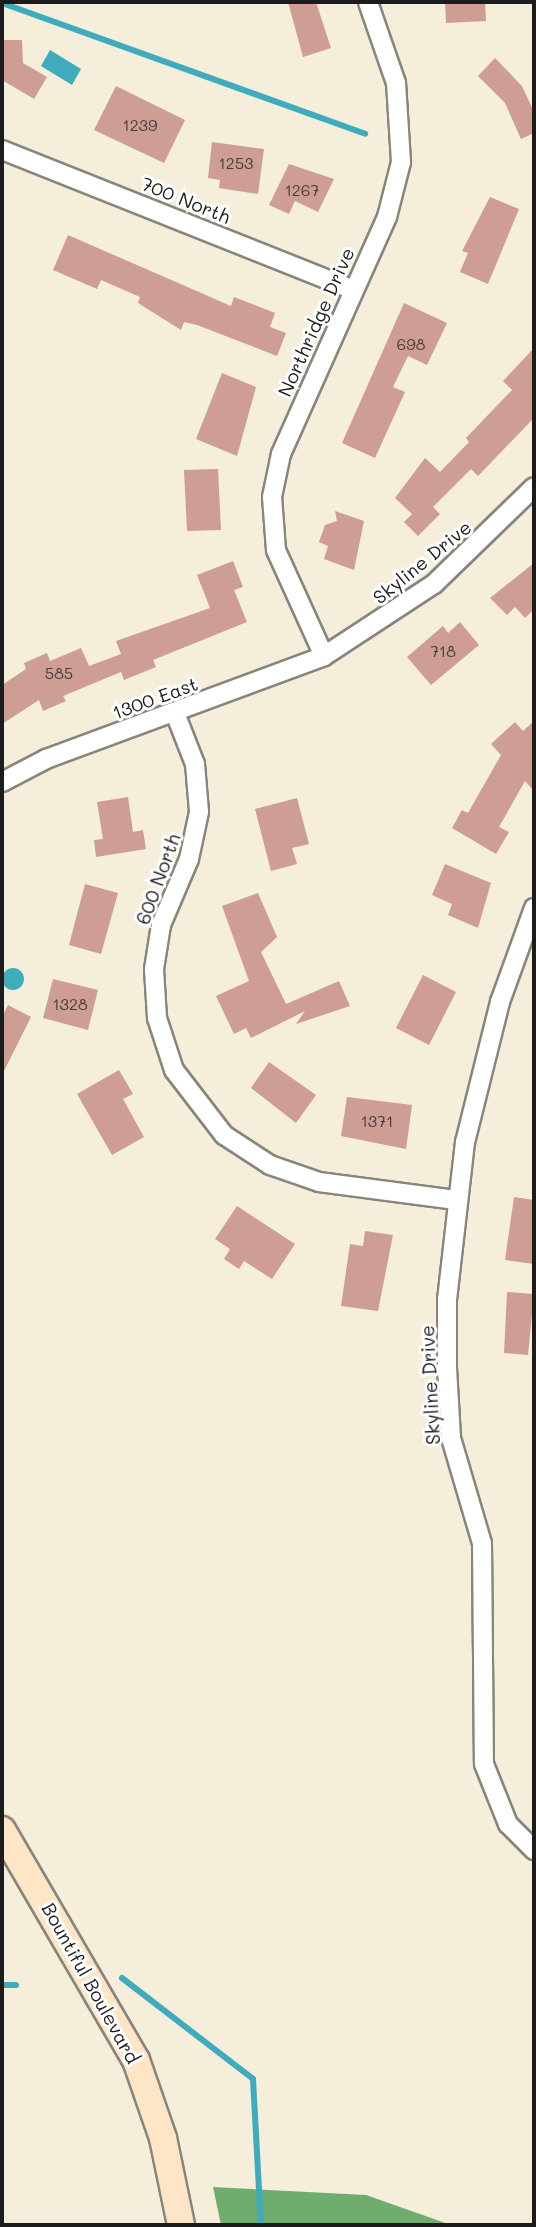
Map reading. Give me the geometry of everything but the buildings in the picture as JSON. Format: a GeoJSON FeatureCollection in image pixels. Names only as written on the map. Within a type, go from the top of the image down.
{"type":"FeatureCollection","features":[{"type":"Feature","properties":{"kind":"main road","name":"Bountiful Boulevard"},"geometry":{"type":"LineString","coordinates":[[2,1830],[136,2060],[163,2138],[181,2225]]}},
{"type":"Feature","properties":{"kind":"street","name":"Northridge Drive"},"geometry":{"type":"LineString","coordinates":[[324,656],[276,550],[272,497],[289,433],[354,290],[396,188],[403,138],[396,83],[368,2]]}},
{"type":"Feature","properties":{"kind":"street","name":"700 North"},"geometry":{"type":"LineString","coordinates":[[2,150],[354,290]]}},
{"type":"Feature","properties":{"kind":"street","name":"Skyline Drive"},"geometry":{"type":"LineString","coordinates":[[324,656],[434,584],[534,487]]}},
{"type":"Feature","properties":{"kind":"street","name":"1300 East"},"geometry":{"type":"LineString","coordinates":[[2,782],[324,656]]}},
{"type":"Feature","properties":{"kind":"street","name":"600 North"},"geometry":{"type":"LineString","coordinates":[[175,713],[195,764],[199,812],[189,859],[161,925],[154,969],[157,1018],[174,1070],[224,1135],[270,1165],[319,1182],[456,1200]]}},
{"type":"Feature","properties":{"kind":"street","name":"Skyline Drive"},"geometry":{"type":"LineString","coordinates":[[534,908],[487,1046],[456,1200],[447,1368],[451,1438],[482,1543],[482,1755],[498,1806],[534,1850]]}},
{"type":"Feature","properties":{"kind":"green space"},"geometry":{"type":"Polygon","coordinates":[[[213,2187],[366,2195],[451,2225],[221,2225],[213,2187]]]}},
{"type":"Feature","properties":{"kind":"water"},"geometry":{"type":"Polygon","coordinates":[[[50,50],[81,69],[72,85],[41,66],[50,50]]]}},
{"type":"Feature","properties":{"kind":"water"},"geometry":{"type":"Polygon","coordinates":[[[13,968],[21,971],[24,979],[21,987],[13,990],[5,987],[2,979],[5,971],[13,968]]]}},
{"type":"Feature","properties":{"kind":"waterway"},"geometry":{"type":"LineString","coordinates":[[2,3],[365,134]]}},
{"type":"Feature","properties":{"kind":"waterway"},"geometry":{"type":"LineString","coordinates":[[122,1978],[253,2079],[261,2225]]}},
{"type":"Feature","properties":{"kind":"waterway"},"geometry":{"type":"LineString","coordinates":[[2,1985],[16,1985]]}}]}
